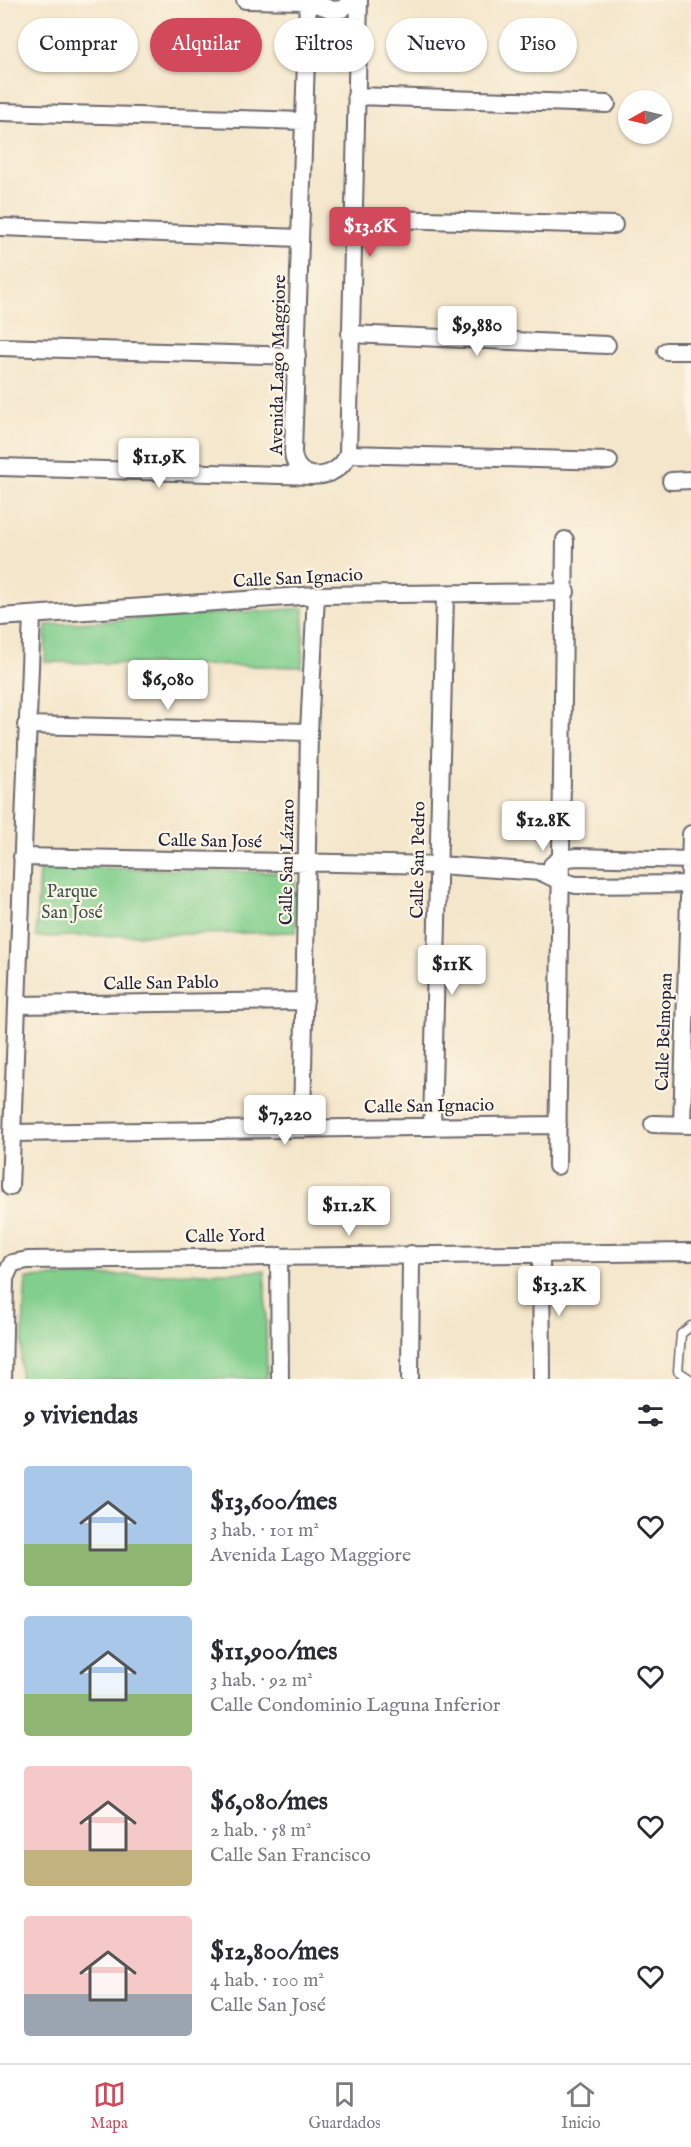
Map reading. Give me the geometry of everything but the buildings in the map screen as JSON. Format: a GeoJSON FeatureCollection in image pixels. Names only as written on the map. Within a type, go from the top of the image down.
{"type":"FeatureCollection","features":[{"type":"Feature","properties":{"kind":"street"},"geometry":{"type":"LineString","coordinates":[[245,0],[308,0],[333,10],[342,9],[353,0]]}},
{"type":"Feature","properties":{"kind":"street","name":"Avenida Lago Maggiore"},"geometry":{"type":"LineString","coordinates":[[308,0],[294,459],[306,473],[320,476]]}},
{"type":"Feature","properties":{"kind":"street"},"geometry":{"type":"LineString","coordinates":[[0,467],[320,476],[338,470],[348,454],[359,0]]}},
{"type":"Feature","properties":{"kind":"street"},"geometry":{"type":"LineString","coordinates":[[356,96],[607,104]]}},
{"type":"Feature","properties":{"kind":"street"},"geometry":{"type":"LineString","coordinates":[[0,112],[304,121]]}},
{"type":"Feature","properties":{"kind":"street"},"geometry":{"type":"LineString","coordinates":[[353,218],[614,225]]}},
{"type":"Feature","properties":{"kind":"street"},"geometry":{"type":"LineString","coordinates":[[0,227],[300,238]]}},
{"type":"Feature","properties":{"kind":"street"},"geometry":{"type":"LineString","coordinates":[[350,334],[607,345]]}},
{"type":"Feature","properties":{"kind":"street"},"geometry":{"type":"LineString","coordinates":[[0,347],[297,356]]}},
{"type":"Feature","properties":{"kind":"street"},"geometry":{"type":"LineString","coordinates":[[666,351],[691,351]]}},
{"type":"Feature","properties":{"kind":"street"},"geometry":{"type":"LineString","coordinates":[[348,454],[609,461]]}},
{"type":"Feature","properties":{"kind":"street"},"geometry":{"type":"LineString","coordinates":[[671,481],[691,480]]}},
{"type":"Feature","properties":{"kind":"street"},"geometry":{"type":"LineString","coordinates":[[557,1166],[565,540]]}},
{"type":"Feature","properties":{"kind":"street","name":"Calle San Ignacio"},"geometry":{"type":"LineString","coordinates":[[0,617],[316,595],[566,592]]}},
{"type":"Feature","properties":{"kind":"street","name":"Calle San Pedro"},"geometry":{"type":"LineString","coordinates":[[432,1126],[445,594]]}},
{"type":"Feature","properties":{"kind":"street","name":"Calle San Lázaro"},"geometry":{"type":"LineString","coordinates":[[302,1129],[309,732],[316,595]]}},
{"type":"Feature","properties":{"kind":"street"},"geometry":{"type":"LineString","coordinates":[[10,1187],[32,615]]}},
{"type":"Feature","properties":{"kind":"street"},"geometry":{"type":"LineString","coordinates":[[26,725],[309,732]]}},
{"type":"Feature","properties":{"kind":"street","name":"Calle Belmopan"},"geometry":{"type":"LineString","coordinates":[[686,1125],[691,834]]}},
{"type":"Feature","properties":{"kind":"street","name":"Calle San José"},"geometry":{"type":"LineString","coordinates":[[22,857],[438,865],[541,872],[560,881],[576,885],[690,885]]}},
{"type":"Feature","properties":{"kind":"street"},"geometry":{"type":"LineString","coordinates":[[541,872],[560,859],[613,857],[691,860]]}},
{"type":"Feature","properties":{"kind":"street","name":"Calle San Pablo"},"geometry":{"type":"LineString","coordinates":[[17,1005],[305,1001]]}},
{"type":"Feature","properties":{"kind":"street"},"geometry":{"type":"LineString","coordinates":[[653,1124],[686,1125]]}},
{"type":"Feature","properties":{"kind":"street","name":"Calle San Ignacio"},"geometry":{"type":"LineString","coordinates":[[12,1133],[558,1125]]}},
{"type":"Feature","properties":{"kind":"street","name":"Calle Yord"},"geometry":{"type":"LineString","coordinates":[[3,1379],[5,1278],[12,1263],[28,1260],[411,1254],[541,1256],[691,1252]]}},
{"type":"Feature","properties":{"kind":"street"},"geometry":{"type":"LineString","coordinates":[[410,1379],[411,1254]]}},
{"type":"Feature","properties":{"kind":"street"},"geometry":{"type":"LineString","coordinates":[[279,1256],[280,1379]]}},
{"type":"Feature","properties":{"kind":"street"},"geometry":{"type":"LineString","coordinates":[[541,1256],[542,1379]]}},
{"type":"Feature","properties":{"kind":"lane"},"geometry":{"type":"LineString","coordinates":[[690,1379],[678,1371],[681,1334],[691,1326]]}},
{"type":"Feature","properties":{"kind":"green space"},"geometry":{"type":"Polygon","coordinates":[[[304,608],[302,667],[45,662],[46,625],[304,608]]]}},
{"type":"Feature","properties":{"kind":"green space","name":"Parque San José"},"geometry":{"type":"Polygon","coordinates":[[[39,866],[295,873],[296,932],[36,937],[39,866]]]}},
{"type":"Feature","properties":{"kind":"green space"},"geometry":{"type":"Polygon","coordinates":[[[265,1271],[267,1379],[20,1379],[26,1278],[265,1271]]]}}]}
